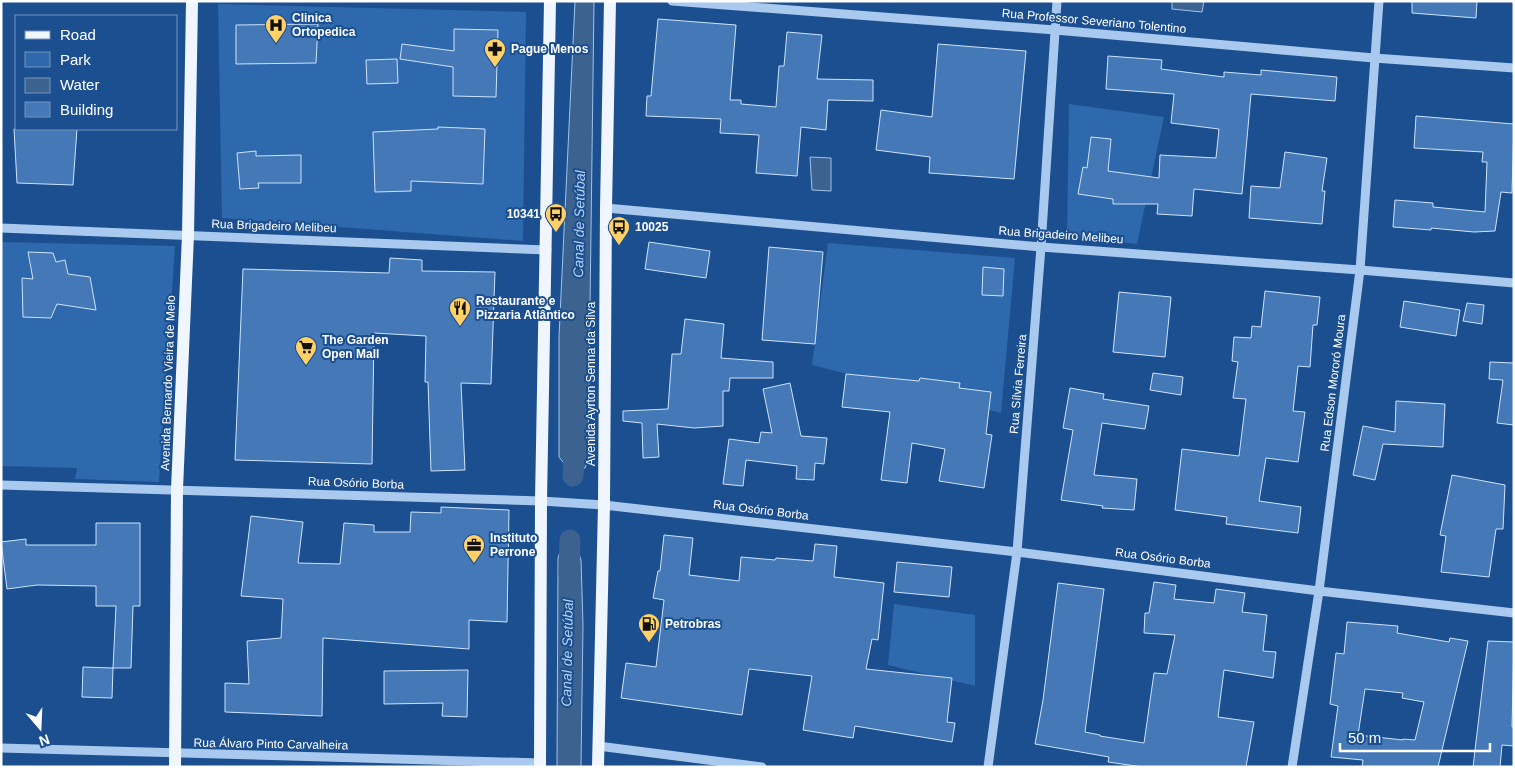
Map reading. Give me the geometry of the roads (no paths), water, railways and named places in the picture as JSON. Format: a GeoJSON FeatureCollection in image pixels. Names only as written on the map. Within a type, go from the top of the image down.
{"type":"FeatureCollection","features":[{"type":"Feature","properties":{"kind":"main road","name":"Avenida Bernardo Vieira de Melo"},"geometry":{"type":"LineString","coordinates":[[175,760],[177,489],[188,235],[192,1]]}},
{"type":"Feature","properties":{"kind":"main road"},"geometry":{"type":"LineString","coordinates":[[540,765],[541,501],[550,1]]}},
{"type":"Feature","properties":{"kind":"main road","name":"Avenida Ayrton Senna da Silva"},"geometry":{"type":"LineString","coordinates":[[598,767],[604,505],[606,208],[610,1]]}},
{"type":"Feature","properties":{"kind":"street","name":"Rua Professor Severiano Tolentino"},"geometry":{"type":"LineString","coordinates":[[672,1],[1514,68]]}},
{"type":"Feature","properties":{"kind":"street","name":"Rua Sílvia Ferreira"},"geometry":{"type":"LineString","coordinates":[[988,767],[1017,552],[1041,246],[1057,1]]}},
{"type":"Feature","properties":{"kind":"street","name":"Rua Edson Mororó Moura"},"geometry":{"type":"LineString","coordinates":[[1292,767],[1319,591],[1360,270],[1379,1]]}},
{"type":"Feature","properties":{"kind":"street","name":"Rua Brigadeiro Melibeu"},"geometry":{"type":"LineString","coordinates":[[606,208],[1041,246],[1514,283]]}},
{"type":"Feature","properties":{"kind":"street","name":"Rua Brigadeiro Melibeu"},"geometry":{"type":"LineString","coordinates":[[1,228],[547,250]]}},
{"type":"Feature","properties":{"kind":"street","name":"Rua Osório Borba"},"geometry":{"type":"LineString","coordinates":[[1,484],[541,501],[604,505],[1017,552],[1319,591],[1514,612]]}},
{"type":"Feature","properties":{"kind":"street"},"geometry":{"type":"LineString","coordinates":[[598,746],[762,767]]}},
{"type":"Feature","properties":{"kind":"street","name":"Rua Álvaro Pinto Carvalheira"},"geometry":{"type":"LineString","coordinates":[[1,748],[175,760],[540,765]]}},
{"type":"Feature","properties":{"kind":"water"},"geometry":{"type":"Polygon","coordinates":[[[575,1],[594,1],[588,461],[585,468],[573,469],[567,466],[559,457],[559,337],[575,1]]]}},
{"type":"Feature","properties":{"kind":"water"},"geometry":{"type":"Polygon","coordinates":[[[1172,1],[1204,1],[1202,12],[1172,9],[1172,1]]]}},
{"type":"Feature","properties":{"kind":"water"},"geometry":{"type":"Polygon","coordinates":[[[810,157],[831,158],[831,191],[812,190],[810,157]]]}},
{"type":"Feature","properties":{"kind":"water"},"geometry":{"type":"Polygon","coordinates":[[[577,548],[581,560],[583,625],[581,767],[557,767],[558,558],[561,549],[577,548]]]}},
{"type":"Feature","properties":{"kind":"waterway","name":"Canal de Setúbal"},"geometry":{"type":"LineString","coordinates":[[573,476],[575,442]]}},
{"type":"Feature","properties":{"kind":"waterway","name":"Canal de Setúbal"},"geometry":{"type":"LineString","coordinates":[[569,574],[570,540]]}},
{"type":"Feature","properties":{"kind":"place","name":"Clinica Ortopedica"},"geometry":{"type":"Point","coordinates":[276,44]}},
{"type":"Feature","properties":{"kind":"place","name":"Pague Menos"},"geometry":{"type":"Point","coordinates":[495,68]}},
{"type":"Feature","properties":{"kind":"place","name":"10341"},"geometry":{"type":"Point","coordinates":[556,233]}},
{"type":"Feature","properties":{"kind":"place","name":"10025"},"geometry":{"type":"Point","coordinates":[619,246]}},
{"type":"Feature","properties":{"kind":"place","name":"Restaurante e Pizzaria Atlântico"},"geometry":{"type":"Point","coordinates":[460,327]}},
{"type":"Feature","properties":{"kind":"place","name":"The Garden Open Mall"},"geometry":{"type":"Point","coordinates":[306,366]}},
{"type":"Feature","properties":{"kind":"place","name":"Instituto Perrone"},"geometry":{"type":"Point","coordinates":[474,564]}},
{"type":"Feature","properties":{"kind":"place","name":"Petrobras"},"geometry":{"type":"Point","coordinates":[649,643]}}]}
